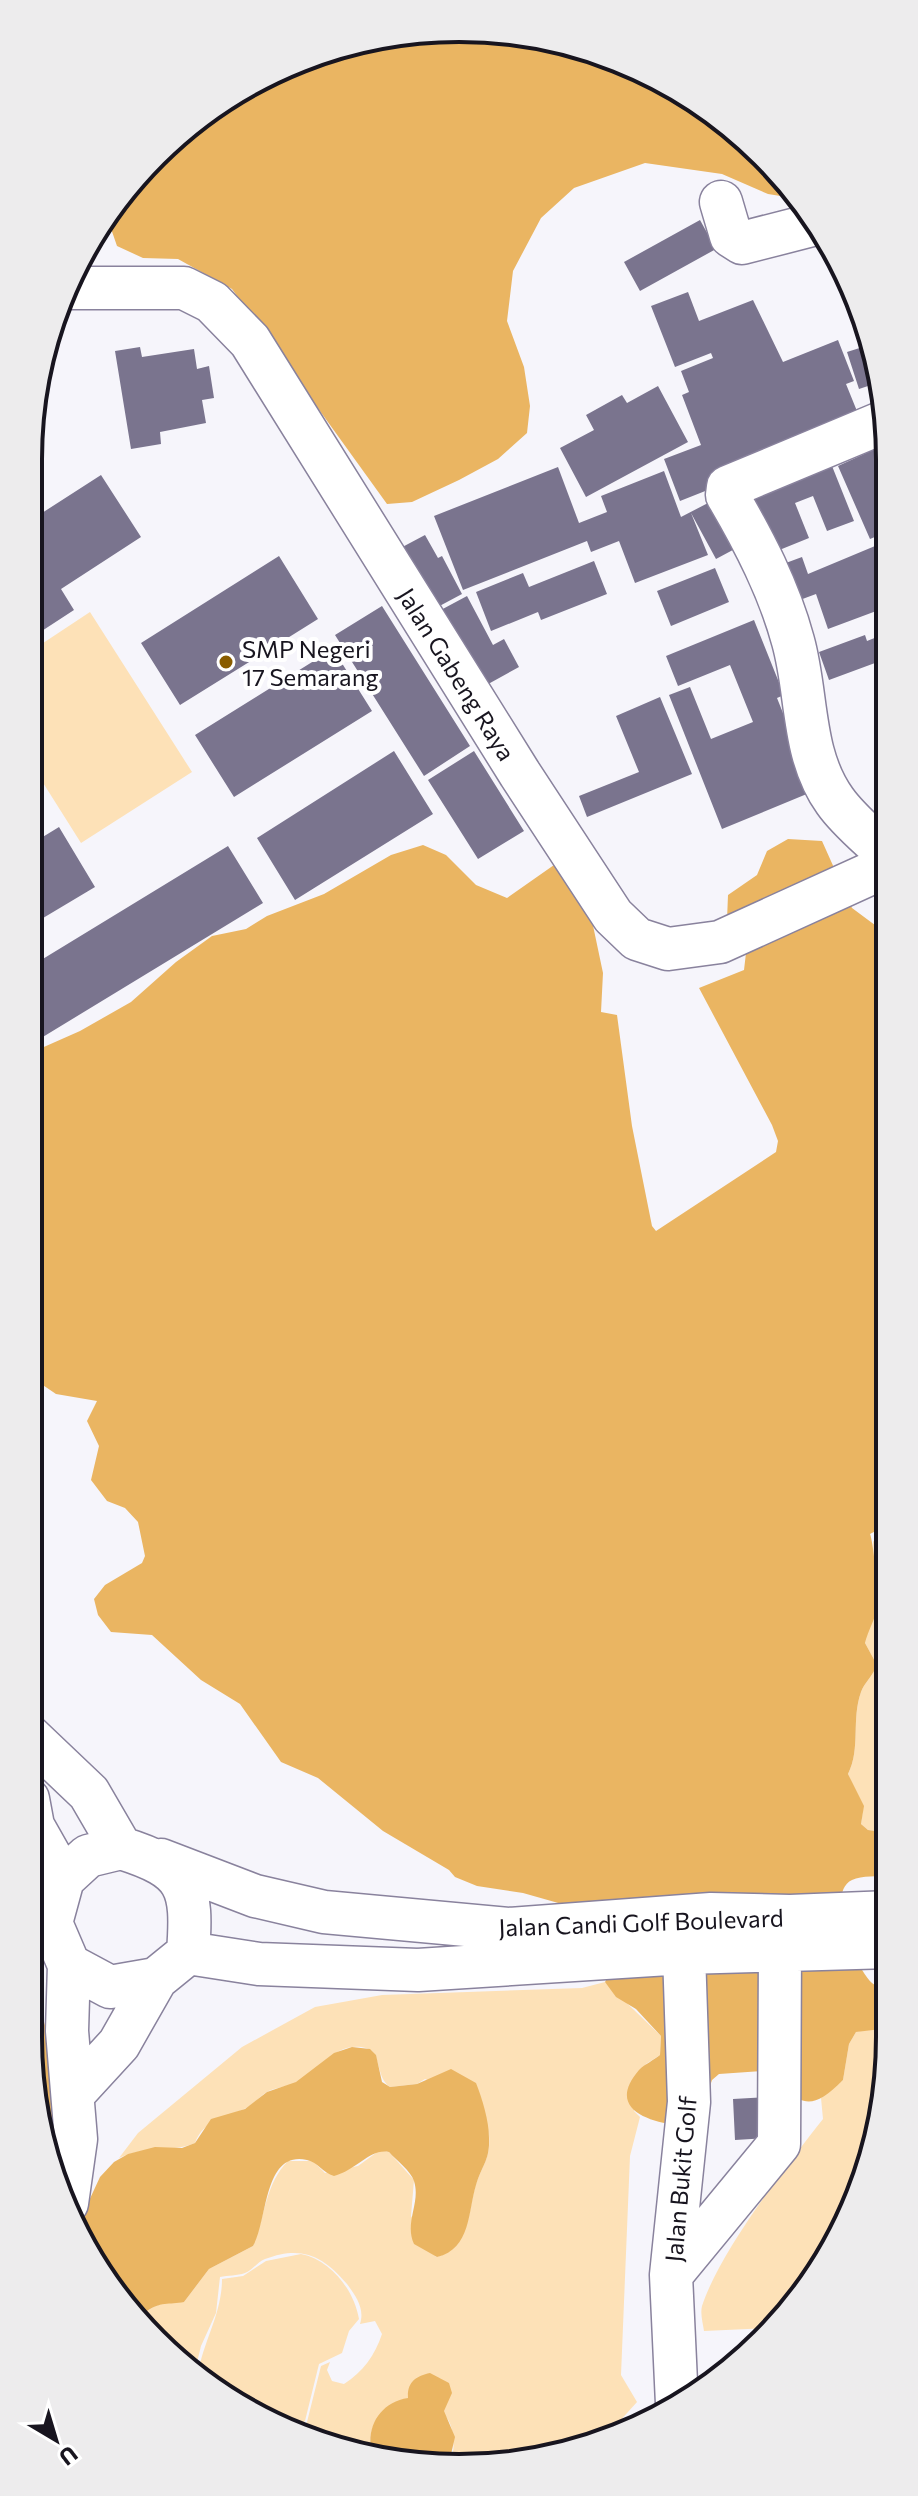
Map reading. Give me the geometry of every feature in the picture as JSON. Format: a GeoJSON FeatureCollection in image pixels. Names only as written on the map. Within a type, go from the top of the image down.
{"type":"FeatureCollection","features":[{"type":"Feature","properties":{"kind":"street"},"geometry":{"type":"LineString","coordinates":[[721,202],[731,236],[742,243],[806,227]]}},
{"type":"Feature","properties":{"kind":"street","name":"Jalan Gabeng Raya"},"geometry":{"type":"LineString","coordinates":[[79,288],[184,288],[212,302],[250,341],[520,774],[613,916],[637,939],[668,949],[720,942],[876,871]]}},
{"type":"Feature","properties":{"kind":"street"},"geometry":{"type":"LineString","coordinates":[[874,426],[728,487],[727,495],[760,552],[794,642],[808,729],[825,783],[842,810],[876,843]]}},
{"type":"Feature","properties":{"kind":"street"},"geometry":{"type":"LineString","coordinates":[[42,1748],[89,1793],[121,1848]]}},
{"type":"Feature","properties":{"kind":"street"},"geometry":{"type":"LineString","coordinates":[[42,1842],[63,1879]]}},
{"type":"Feature","properties":{"kind":"street"},"geometry":{"type":"LineString","coordinates":[[69,2185],[76,2139],[67,2031],[69,1965],[51,1923],[63,1879],[88,1856],[121,1848],[161,1860],[182,1883],[191,1912],[172,1966],[119,2044],[74,2093]]}},
{"type":"Feature","properties":{"kind":"street","name":"Jalan Candi Golf Boulevard"},"geometry":{"type":"LineString","coordinates":[[161,1860],[255,1896],[324,1912],[510,1929],[711,1914],[790,1916],[876,1913]]}},
{"type":"Feature","properties":{"kind":"street","name":"Jalan Candi Golf Boulevard"},"geometry":{"type":"LineString","coordinates":[[172,1966],[259,1964],[418,1970],[684,1953],[876,1947]]}},
{"type":"Feature","properties":{"kind":"street"},"geometry":{"type":"LineString","coordinates":[[671,2275],[779,2144],[780,1949]]}},
{"type":"Feature","properties":{"kind":"street","name":"Jalan Bukit Golf"},"geometry":{"type":"LineString","coordinates":[[676,2393],[671,2275],[689,2102],[684,1953]]}},
{"type":"Feature","properties":{"kind":"street"},"geometry":{"type":"LineString","coordinates":[[69,1965],[110,1987],[172,1966]]}},
{"type":"Feature","properties":{"kind":"shaded area"},"geometry":{"type":"Polygon","coordinates":[[[432,43],[486,43],[540,50],[619,74],[668,98],[713,128],[754,164],[783,196],[768,194],[722,174],[645,163],[574,188],[541,218],[513,271],[507,321],[524,367],[530,406],[527,433],[498,459],[459,480],[412,502],[387,504],[232,289],[178,259],[143,258],[117,246],[111,229],[145,184],[184,145],[227,112],[275,85],[325,64],[378,50],[432,43]]]}},
{"type":"Feature","properties":{"kind":"shaded area"},"geometry":{"type":"Polygon","coordinates":[[[90,612],[192,772],[81,843],[42,781],[42,644],[90,612]]]}},
{"type":"Feature","properties":{"kind":"shaded area"},"geometry":{"type":"Polygon","coordinates":[[[788,839],[822,841],[852,908],[876,926],[876,1531],[870,1534],[876,1569],[876,1615],[865,1643],[876,1667],[858,1702],[854,1754],[848,1774],[864,1806],[861,1824],[868,1830],[876,1831],[876,1876],[852,1880],[844,1888],[841,1900],[851,1948],[865,1975],[876,1985],[876,2030],[856,2032],[849,2044],[843,2080],[819,2099],[810,2101],[793,2096],[762,2071],[719,2074],[712,2080],[706,2098],[676,2125],[642,2116],[628,2103],[630,2083],[639,2070],[660,2055],[661,2036],[636,2009],[616,1997],[605,1982],[640,1917],[615,1900],[583,1910],[523,1893],[477,1886],[455,1877],[449,1870],[383,1831],[318,1778],[281,1762],[240,1704],[201,1680],[152,1635],[111,1632],[98,1615],[94,1599],[105,1585],[142,1563],[145,1556],[138,1522],[125,1508],[107,1501],[91,1480],[99,1446],[87,1421],[97,1401],[56,1394],[42,1384],[42,1048],[80,1031],[131,1002],[176,962],[212,936],[246,929],[267,916],[324,894],[391,855],[423,845],[446,855],[476,885],[507,898],[554,865],[591,916],[603,973],[601,1012],[617,1015],[632,1126],[652,1226],[656,1231],[776,1152],[778,1141],[772,1125],[699,988],[744,970],[746,953],[727,920],[728,895],[757,875],[767,851],[788,839]]]}},
{"type":"Feature","properties":{"kind":"shaded area"},"geometry":{"type":"Polygon","coordinates":[[[873,1541],[876,1542],[876,1663],[865,1643],[874,1577],[873,1541]]]}},
{"type":"Feature","properties":{"kind":"shaded area"},"geometry":{"type":"Polygon","coordinates":[[[876,1667],[876,1831],[868,1830],[861,1824],[863,1810],[848,1774],[854,1754],[858,1702],[862,1689],[876,1667]]]}},
{"type":"Feature","properties":{"kind":"shaded area"},"geometry":{"type":"Polygon","coordinates":[[[605,1982],[661,2036],[660,2055],[646,2064],[634,2111],[640,2117],[630,2156],[621,2375],[637,2402],[619,2422],[540,2446],[459,2454],[453,2454],[451,2428],[444,2415],[408,2398],[378,2419],[370,2444],[305,2424],[321,2366],[330,2362],[327,2370],[332,2381],[344,2384],[368,2362],[382,2334],[375,2321],[360,2324],[359,2303],[338,2274],[320,2260],[301,2253],[278,2255],[262,2260],[245,2273],[220,2277],[216,2313],[197,2362],[146,2313],[164,2303],[184,2302],[209,2269],[253,2246],[270,2190],[288,2161],[313,2161],[325,2173],[358,2166],[380,2150],[389,2152],[414,2180],[411,2216],[436,2257],[455,2246],[466,2227],[476,2184],[489,2150],[481,2099],[425,2079],[417,2084],[390,2087],[382,2077],[374,2054],[366,2048],[346,2048],[337,2052],[297,2082],[267,2092],[248,2107],[210,2124],[195,2143],[119,2158],[138,2133],[242,2047],[315,2007],[382,1995],[582,1988],[605,1982]]]}},
{"type":"Feature","properties":{"kind":"shaded area"},"geometry":{"type":"Polygon","coordinates":[[[42,2014],[63,2093],[56,2144],[43,2064],[42,2014]]]}},
{"type":"Feature","properties":{"kind":"shaded area"},"geometry":{"type":"Polygon","coordinates":[[[876,2028],[872,2091],[862,2145],[833,2221],[806,2269],[757,2329],[704,2331],[701,2309],[723,2260],[755,2210],[823,2119],[821,2098],[843,2080],[849,2044],[856,2032],[876,2028]]]}},
{"type":"Feature","properties":{"kind":"shaded area"},"geometry":{"type":"Polygon","coordinates":[[[352,2047],[370,2049],[376,2055],[382,2082],[390,2087],[417,2084],[451,2069],[476,2083],[488,2124],[488,2152],[462,2238],[448,2253],[437,2257],[414,2244],[411,2228],[416,2197],[414,2181],[389,2152],[369,2156],[334,2176],[311,2161],[293,2160],[282,2166],[275,2176],[253,2246],[209,2269],[184,2302],[160,2305],[146,2313],[112,2269],[82,2215],[100,2177],[114,2162],[128,2154],[155,2147],[182,2148],[195,2143],[211,2119],[245,2109],[267,2092],[296,2082],[334,2053],[352,2047]]]}},
{"type":"Feature","properties":{"kind":"shaded area"},"geometry":{"type":"Polygon","coordinates":[[[301,2254],[322,2263],[346,2287],[359,2319],[349,2331],[342,2353],[319,2364],[302,2423],[250,2398],[200,2364],[216,2315],[222,2279],[243,2276],[266,2261],[301,2254]]]}},
{"type":"Feature","properties":{"kind":"shaded area"},"geometry":{"type":"Polygon","coordinates":[[[430,2373],[449,2383],[452,2393],[444,2411],[455,2437],[451,2454],[370,2444],[373,2426],[382,2411],[398,2400],[408,2398],[413,2381],[430,2373]]]}},
{"type":"Feature","properties":{"kind":"building"},"geometry":{"type":"Polygon","coordinates":[[[700,220],[716,249],[640,291],[624,262],[700,220]]]}},
{"type":"Feature","properties":{"kind":"building"},"geometry":{"type":"Polygon","coordinates":[[[688,292],[699,321],[753,300],[783,362],[838,340],[854,381],[846,384],[861,421],[816,447],[680,501],[664,459],[701,445],[682,395],[689,392],[681,371],[713,358],[711,353],[675,367],[651,306],[688,292]]]}},
{"type":"Feature","properties":{"kind":"building"},"geometry":{"type":"Polygon","coordinates":[[[140,347],[142,357],[194,349],[197,369],[209,366],[214,398],[202,400],[206,423],[160,432],[161,444],[131,449],[115,351],[140,347]]]}},
{"type":"Feature","properties":{"kind":"building"},"geometry":{"type":"Polygon","coordinates":[[[861,348],[869,386],[859,389],[847,352],[861,348]]]}},
{"type":"Feature","properties":{"kind":"building"},"geometry":{"type":"Polygon","coordinates":[[[658,386],[688,442],[586,497],[560,448],[594,430],[586,415],[622,395],[627,403],[658,386]]]}},
{"type":"Feature","properties":{"kind":"building"},"geometry":{"type":"Polygon","coordinates":[[[876,449],[876,537],[870,539],[838,466],[876,449]]]}},
{"type":"Feature","properties":{"kind":"building"},"geometry":{"type":"Polygon","coordinates":[[[828,456],[854,521],[827,531],[813,496],[795,503],[809,538],[772,553],[746,488],[828,456]]]}},
{"type":"Feature","properties":{"kind":"building"},"geometry":{"type":"Polygon","coordinates":[[[558,467],[579,523],[607,512],[601,496],[664,471],[681,517],[708,503],[716,518],[727,512],[744,544],[716,559],[691,513],[708,555],[635,583],[619,541],[591,552],[587,541],[463,590],[434,516],[558,467]]]}},
{"type":"Feature","properties":{"kind":"building"},"geometry":{"type":"Polygon","coordinates":[[[101,475],[141,537],[61,589],[74,610],[42,631],[42,513],[101,475]]]}},
{"type":"Feature","properties":{"kind":"building"},"geometry":{"type":"Polygon","coordinates":[[[425,535],[438,558],[442,556],[462,594],[432,610],[393,552],[425,535]]]}},
{"type":"Feature","properties":{"kind":"building"},"geometry":{"type":"Polygon","coordinates":[[[876,546],[876,611],[828,629],[816,594],[789,604],[775,567],[802,557],[808,574],[876,546]]]}},
{"type":"Feature","properties":{"kind":"building"},"geometry":{"type":"Polygon","coordinates":[[[279,556],[318,619],[180,705],[141,643],[279,556]]]}},
{"type":"Feature","properties":{"kind":"building"},"geometry":{"type":"Polygon","coordinates":[[[594,561],[607,594],[541,620],[538,612],[491,631],[476,592],[523,573],[529,587],[594,561]]]}},
{"type":"Feature","properties":{"kind":"building"},"geometry":{"type":"Polygon","coordinates":[[[715,568],[729,602],[671,626],[657,591],[715,568]]]}},
{"type":"Feature","properties":{"kind":"building"},"geometry":{"type":"Polygon","coordinates":[[[467,596],[493,645],[504,639],[519,667],[481,688],[439,611],[467,596]]]}},
{"type":"Feature","properties":{"kind":"building"},"geometry":{"type":"Polygon","coordinates":[[[382,606],[470,746],[424,776],[335,635],[382,606]]]}},
{"type":"Feature","properties":{"kind":"building"},"geometry":{"type":"Polygon","coordinates":[[[754,620],[784,695],[777,698],[814,791],[722,829],[669,695],[690,687],[711,739],[753,722],[730,665],[678,686],[666,656],[754,620]]]}},
{"type":"Feature","properties":{"kind":"building"},"geometry":{"type":"Polygon","coordinates":[[[865,635],[867,641],[876,637],[876,666],[875,663],[829,680],[819,652],[865,635]]]}},
{"type":"Feature","properties":{"kind":"building"},"geometry":{"type":"Polygon","coordinates":[[[333,649],[372,711],[234,797],[195,735],[333,649]]]}},
{"type":"Feature","properties":{"kind":"building"},"geometry":{"type":"Polygon","coordinates":[[[660,697],[692,774],[587,817],[579,796],[639,772],[616,716],[660,697]]]}},
{"type":"Feature","properties":{"kind":"building"},"geometry":{"type":"Polygon","coordinates":[[[394,751],[433,814],[295,900],[257,838],[394,751]]]}},
{"type":"Feature","properties":{"kind":"building"},"geometry":{"type":"Polygon","coordinates":[[[474,751],[524,831],[478,859],[428,780],[474,751]]]}},
{"type":"Feature","properties":{"kind":"building"},"geometry":{"type":"Polygon","coordinates":[[[59,827],[95,887],[42,919],[42,837],[59,827]]]}},
{"type":"Feature","properties":{"kind":"building"},"geometry":{"type":"Polygon","coordinates":[[[228,846],[263,903],[42,1037],[42,959],[228,846]]]}},
{"type":"Feature","properties":{"kind":"building"},"geometry":{"type":"Polygon","coordinates":[[[767,2097],[769,2138],[735,2140],[733,2099],[767,2097]]]}},
{"type":"Feature","properties":{"kind":"place","name":"SMP Negeri 17 Semarang"},"geometry":{"type":"Point","coordinates":[226,662]}}]}
